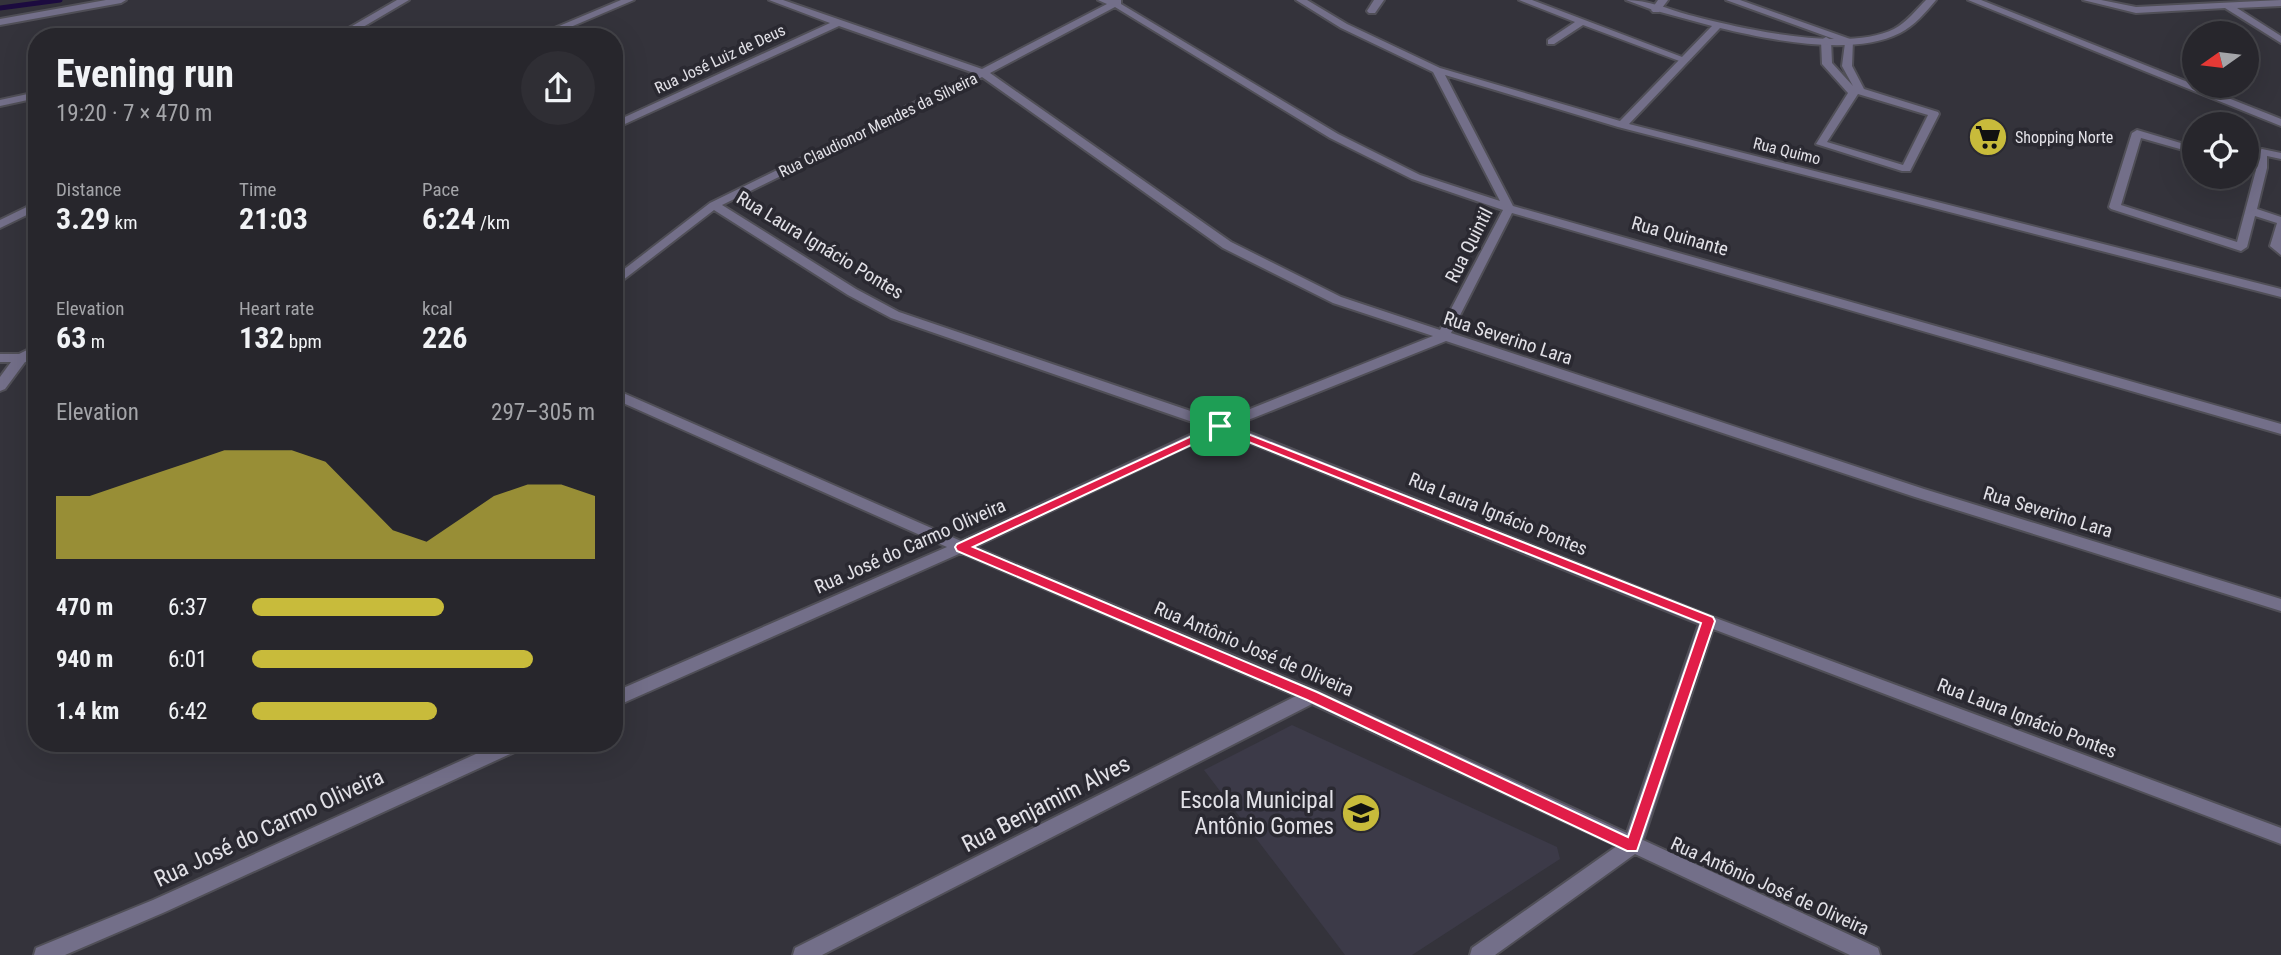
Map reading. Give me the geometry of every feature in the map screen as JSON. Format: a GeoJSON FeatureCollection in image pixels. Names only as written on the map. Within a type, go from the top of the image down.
{"type":"FeatureCollection","features":[{"type":"Feature","properties":{"kind":"street"},"geometry":{"type":"LineString","coordinates":[[0,22],[121,0]]}},
{"type":"Feature","properties":{"kind":"street"},"geometry":{"type":"LineString","coordinates":[[355,28],[404,0]]}},
{"type":"Feature","properties":{"kind":"street"},"geometry":{"type":"LineString","coordinates":[[560,28],[629,0]]}},
{"type":"Feature","properties":{"kind":"street","name":"Rua Severino Lara"},"geometry":{"type":"LineString","coordinates":[[774,0],[983,74],[1227,245],[1337,300],[1920,493],[2281,605]]}},
{"type":"Feature","properties":{"kind":"street","name":"Rua Quinante"},"geometry":{"type":"LineString","coordinates":[[1103,0],[1118,3],[1334,136],[1416,177],[1509,208],[2281,429]]}},
{"type":"Feature","properties":{"kind":"street","name":"Rua Quimo"},"geometry":{"type":"LineString","coordinates":[[1301,0],[1344,26],[1437,71],[1622,125],[2281,293]]}},
{"type":"Feature","properties":{"kind":"street"},"geometry":{"type":"LineString","coordinates":[[1372,11],[1378,0]]}},
{"type":"Feature","properties":{"kind":"street"},"geometry":{"type":"LineString","coordinates":[[1524,0],[1685,60]]}},
{"type":"Feature","properties":{"kind":"street"},"geometry":{"type":"LineString","coordinates":[[1632,0],[1656,10],[1716,27],[1850,42],[1896,32],[1931,0]]}},
{"type":"Feature","properties":{"kind":"street"},"geometry":{"type":"LineString","coordinates":[[1656,10],[1663,0]]}},
{"type":"Feature","properties":{"kind":"street"},"geometry":{"type":"LineString","coordinates":[[1731,0],[1850,42]]}},
{"type":"Feature","properties":{"kind":"street"},"geometry":{"type":"LineString","coordinates":[[1973,0],[2281,124]]}},
{"type":"Feature","properties":{"kind":"street"},"geometry":{"type":"LineString","coordinates":[[2088,0],[2136,10],[2281,3]]}},
{"type":"Feature","properties":{"kind":"street"},"geometry":{"type":"LineString","coordinates":[[2219,0],[2281,40]]}},
{"type":"Feature","properties":{"kind":"street","name":"Rua Claudionor Mendes da Silveira"},"geometry":{"type":"LineString","coordinates":[[623,277],[714,205],[983,74],[1118,3]]}},
{"type":"Feature","properties":{"kind":"street","name":"Rua José Luiz de Deus"},"geometry":{"type":"LineString","coordinates":[[623,122],[840,22]]}},
{"type":"Feature","properties":{"kind":"street"},"geometry":{"type":"LineString","coordinates":[[1551,42],[1581,22]]}},
{"type":"Feature","properties":{"kind":"street"},"geometry":{"type":"LineString","coordinates":[[1622,125],[1716,27]]}},
{"type":"Feature","properties":{"kind":"street"},"geometry":{"type":"LineString","coordinates":[[1826,40],[1827,64],[1853,93],[1821,144],[1906,169],[1934,114],[1860,91],[1847,66],[1850,42]]}},
{"type":"Feature","properties":{"kind":"street"},"geometry":{"type":"LineString","coordinates":[[1827,64],[1847,66]]}},
{"type":"Feature","properties":{"kind":"street","name":"Rua Quintil"},"geometry":{"type":"LineString","coordinates":[[1437,71],[1509,208],[1443,337]]}},
{"type":"Feature","properties":{"kind":"street"},"geometry":{"type":"LineString","coordinates":[[0,103],[28,97]]}},
{"type":"Feature","properties":{"kind":"street"},"geometry":{"type":"LineString","coordinates":[[2182,147],[2137,134],[2115,207],[2241,247],[2262,168],[2262,152],[2281,156]]}},
{"type":"Feature","properties":{"kind":"street","name":"Rua Laura Ignácio Pontes"},"geometry":{"type":"LineString","coordinates":[[714,205],[852,292],[895,315],[1220,426],[1708,621],[2281,836]]}},
{"type":"Feature","properties":{"kind":"street"},"geometry":{"type":"LineString","coordinates":[[2252,208],[2281,214]]}},
{"type":"Feature","properties":{"kind":"street"},"geometry":{"type":"LineString","coordinates":[[2252,208],[2281,224],[2276,246],[2281,251]]}},
{"type":"Feature","properties":{"kind":"street"},"geometry":{"type":"LineString","coordinates":[[0,225],[28,210]]}},
{"type":"Feature","properties":{"kind":"street"},"geometry":{"type":"LineString","coordinates":[[1220,426],[1443,337]]}},
{"type":"Feature","properties":{"kind":"street"},"geometry":{"type":"LineString","coordinates":[[0,386],[21,359],[28,355]]}},
{"type":"Feature","properties":{"kind":"street"},"geometry":{"type":"LineString","coordinates":[[0,358],[28,359]]}},
{"type":"Feature","properties":{"kind":"street","name":"Rua Antônio José de Oliveira"},"geometry":{"type":"LineString","coordinates":[[623,398],[961,547],[1312,696],[1871,955]]}},
{"type":"Feature","properties":{"kind":"street","name":"Rua José do Carmo Oliveira"},"geometry":{"type":"LineString","coordinates":[[623,696],[961,547],[1220,426]]}},
{"type":"Feature","properties":{"kind":"street"},"geometry":{"type":"LineString","coordinates":[[1479,955],[1632,846],[1708,621]]}},
{"type":"Feature","properties":{"kind":"street","name":"Rua Benjamim Alves"},"geometry":{"type":"LineString","coordinates":[[802,955],[1312,696]]}},
{"type":"Feature","properties":{"kind":"street","name":"Rua José do Carmo Oliveira"},"geometry":{"type":"LineString","coordinates":[[43,955],[159,906],[478,752]]}},
{"type":"Feature","properties":{"kind":"shaded area","name":"Escola Municipal Antônio Gomes"},"geometry":{"type":"Polygon","coordinates":[[[1292,725],[1557,847],[1560,859],[1412,955],[1345,955],[1204,770],[1292,725]]]}},
{"type":"Feature","properties":{"kind":"waterway"},"geometry":{"type":"LineString","coordinates":[[0,8],[60,0]]}},
{"type":"Feature","properties":{"kind":"place","name":"Shopping Norte"},"geometry":{"type":"Point","coordinates":[1988,137]}},
{"type":"Feature","properties":{"kind":"place","name":"Escola Municipal Antônio Gomes"},"geometry":{"type":"Point","coordinates":[1361,813]}},
{"type":"Feature","properties":{"kind":"route"},"geometry":{"type":"LineString","coordinates":[[1220,426],[1708,621],[1632,846],[1312,696],[961,547],[1220,426]]}}]}
